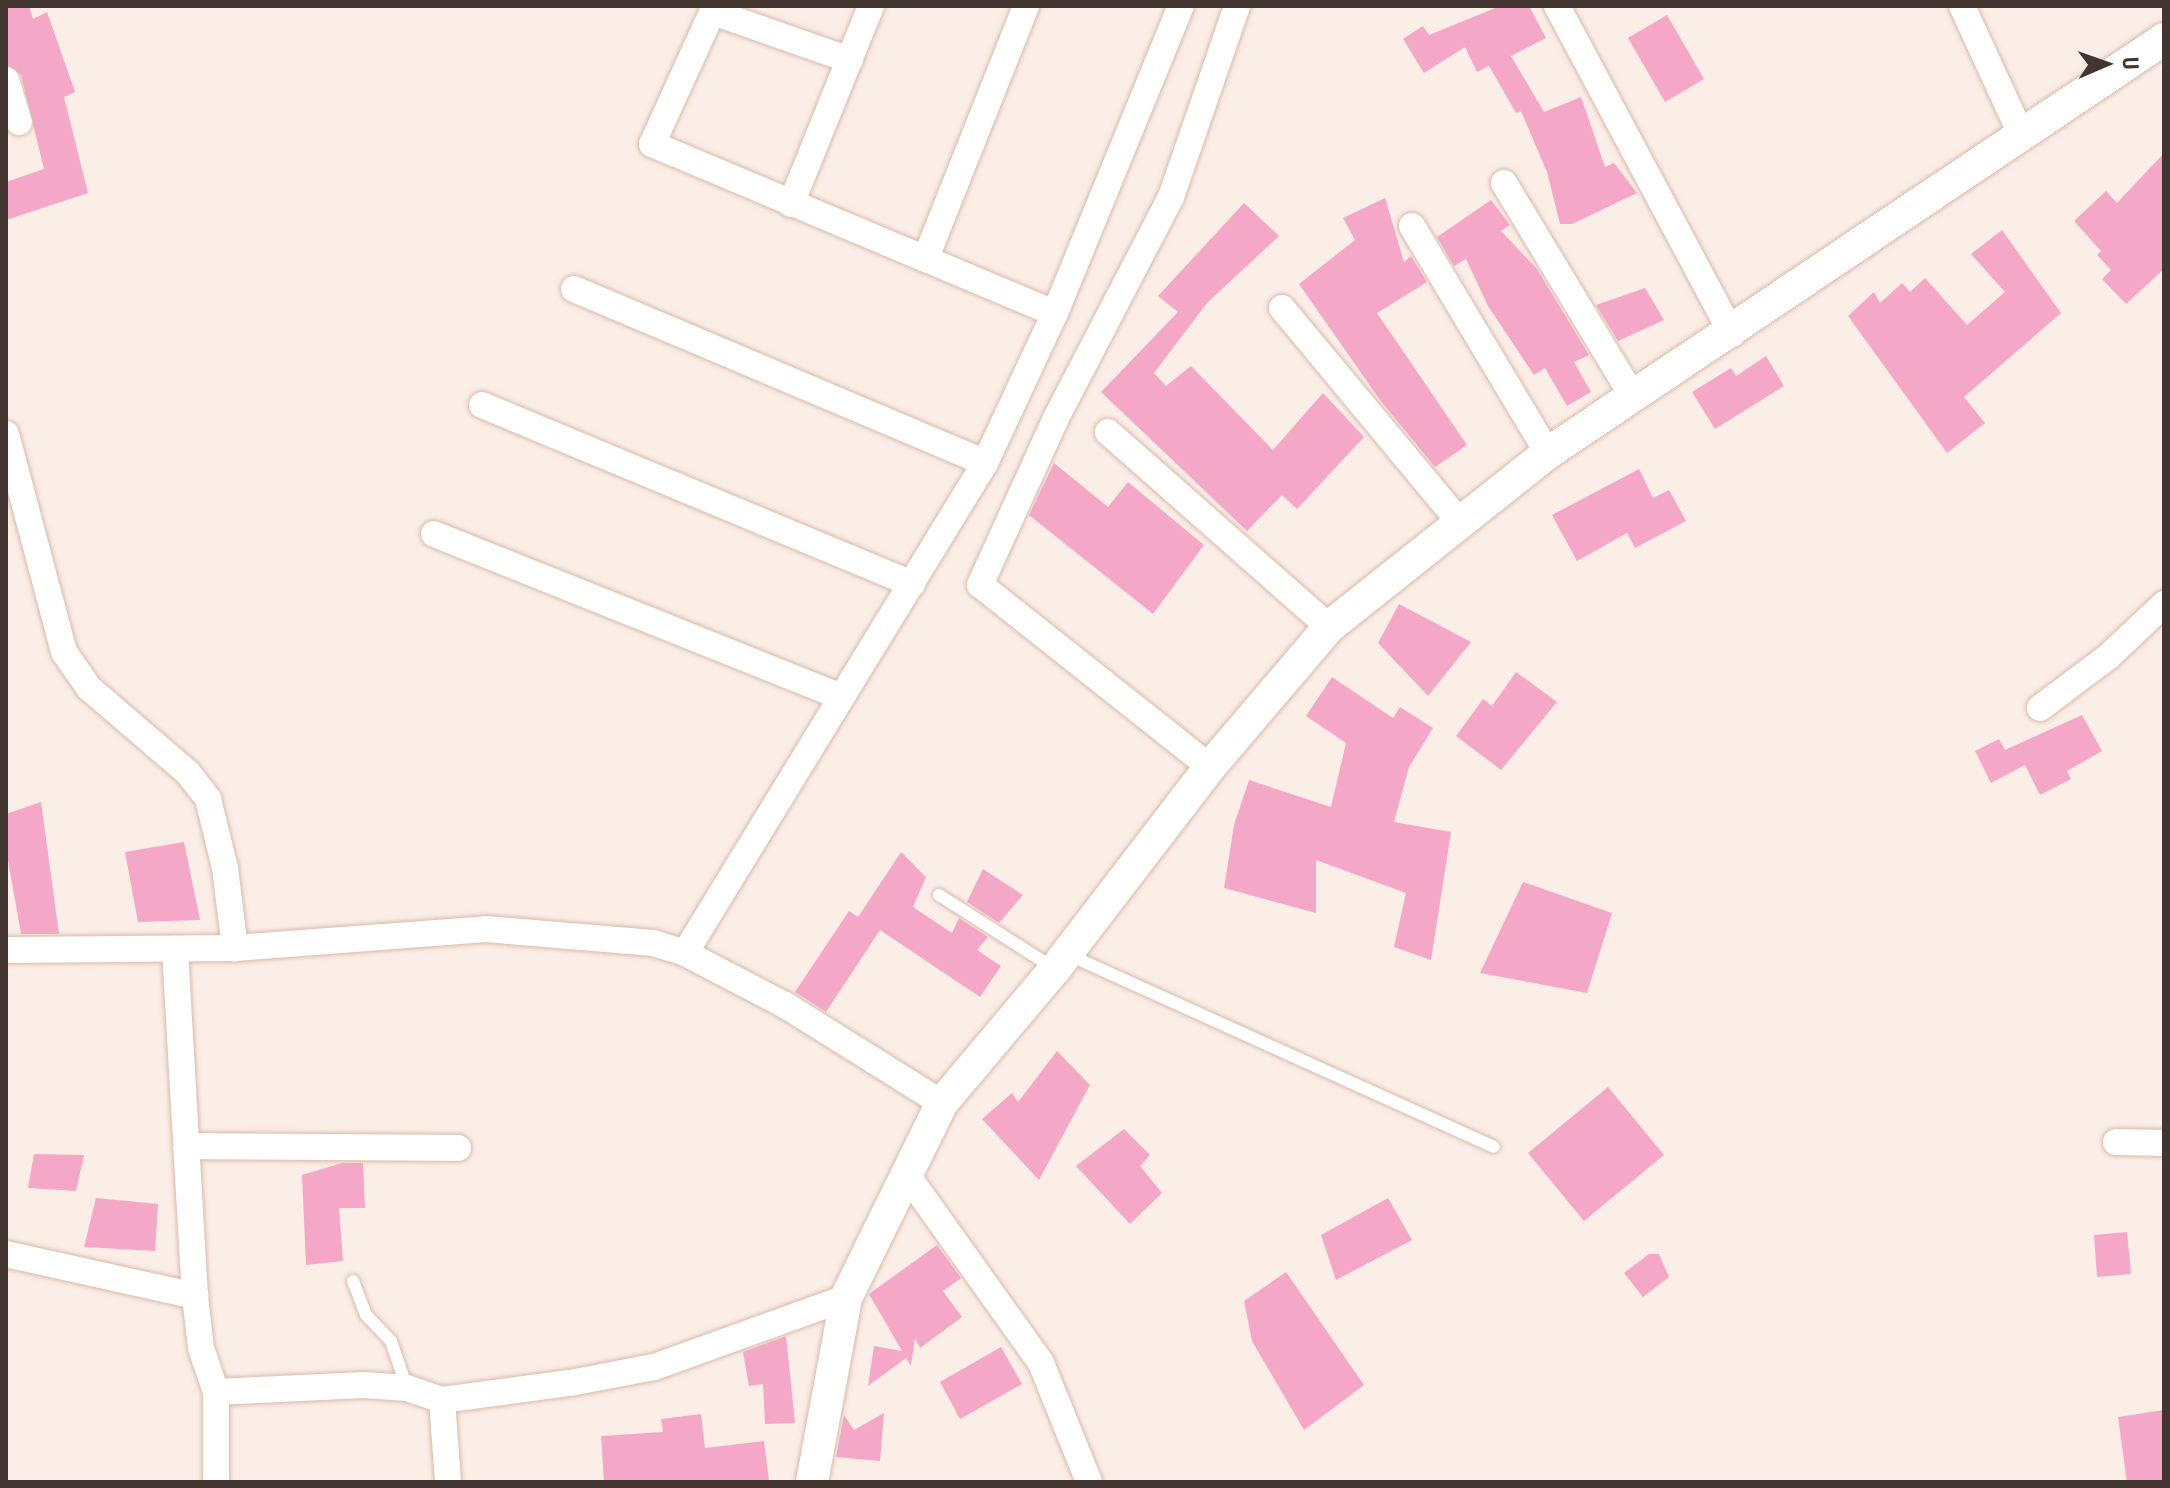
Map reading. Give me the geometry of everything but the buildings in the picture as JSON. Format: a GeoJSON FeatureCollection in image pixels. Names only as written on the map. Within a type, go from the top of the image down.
{"type":"FeatureCollection","features":[{"type":"Feature","properties":{"kind":"street"},"geometry":{"type":"LineString","coordinates":[[791,204],[871,6]]}},
{"type":"Feature","properties":{"kind":"street"},"geometry":{"type":"LineString","coordinates":[[927,255],[1026,6]]}},
{"type":"Feature","properties":{"kind":"street"},"geometry":{"type":"LineString","coordinates":[[685,953],[985,463],[1055,313],[1181,6]]}},
{"type":"Feature","properties":{"kind":"street"},"geometry":{"type":"LineString","coordinates":[[1210,767],[980,585],[1056,418],[1171,197],[1237,6]]}},
{"type":"Feature","properties":{"kind":"street"},"geometry":{"type":"LineString","coordinates":[[1557,6],[1732,334]]}},
{"type":"Feature","properties":{"kind":"street"},"geometry":{"type":"LineString","coordinates":[[1962,6],[2021,134]]}},
{"type":"Feature","properties":{"kind":"street"},"geometry":{"type":"LineString","coordinates":[[850,60],[714,9],[652,144],[791,204],[927,255],[1055,313]]}},
{"type":"Feature","properties":{"kind":"street"},"geometry":{"type":"LineString","coordinates":[[812,1482],[846,1298],[942,1103],[1060,961],[1210,767],[1329,627],[1458,520],[1548,453],[1732,334],[2164,39]]}},
{"type":"Feature","properties":{"kind":"street"},"geometry":{"type":"LineString","coordinates":[[6,80],[19,122]]}},
{"type":"Feature","properties":{"kind":"street"},"geometry":{"type":"LineString","coordinates":[[1504,183],[1633,397]]}},
{"type":"Feature","properties":{"kind":"street"},"geometry":{"type":"LineString","coordinates":[[1412,226],[1548,453]]}},
{"type":"Feature","properties":{"kind":"street"},"geometry":{"type":"LineString","coordinates":[[574,289],[985,463]]}},
{"type":"Feature","properties":{"kind":"street"},"geometry":{"type":"LineString","coordinates":[[1282,308],[1458,520]]}},
{"type":"Feature","properties":{"kind":"street"},"geometry":{"type":"LineString","coordinates":[[482,405],[912,584]]}},
{"type":"Feature","properties":{"kind":"street"},"geometry":{"type":"LineString","coordinates":[[1108,432],[1329,627]]}},
{"type":"Feature","properties":{"kind":"street"},"geometry":{"type":"LineString","coordinates":[[8,446],[64,652],[89,688],[188,773],[208,799],[225,868],[235,948]]}},
{"type":"Feature","properties":{"kind":"street"},"geometry":{"type":"LineString","coordinates":[[434,534],[842,697]]}},
{"type":"Feature","properties":{"kind":"street"},"geometry":{"type":"LineString","coordinates":[[2040,708],[2108,657],[2164,604]]}},
{"type":"Feature","properties":{"kind":"street"},"geometry":{"type":"LineString","coordinates":[[6,950],[235,948],[486,929],[578,933],[653,943],[685,953],[785,1005],[942,1103]]}},
{"type":"Feature","properties":{"kind":"street"},"geometry":{"type":"LineString","coordinates":[[175,950],[195,1296],[206,1369],[216,1392],[216,1482]]}},
{"type":"Feature","properties":{"kind":"street"},"geometry":{"type":"LineString","coordinates":[[2116,1142],[2164,1143]]}},
{"type":"Feature","properties":{"kind":"street"},"geometry":{"type":"LineString","coordinates":[[186,1146],[458,1148]]}},
{"type":"Feature","properties":{"kind":"street"},"geometry":{"type":"LineString","coordinates":[[907,1175],[1041,1363],[1089,1482]]}},
{"type":"Feature","properties":{"kind":"street"},"geometry":{"type":"LineString","coordinates":[[6,1254],[195,1296]]}},
{"type":"Feature","properties":{"kind":"street"},"geometry":{"type":"LineString","coordinates":[[216,1392],[407,1388],[442,1400],[654,1367],[846,1298]]}},
{"type":"Feature","properties":{"kind":"street"},"geometry":{"type":"LineString","coordinates":[[442,1400],[448,1482]]}},
{"type":"Feature","properties":{"kind":"lane"},"geometry":{"type":"LineString","coordinates":[[939,895],[1060,961],[1494,1147]]}},
{"type":"Feature","properties":{"kind":"lane"},"geometry":{"type":"LineString","coordinates":[[353,1281],[366,1315],[391,1341],[407,1388]]}}]}
